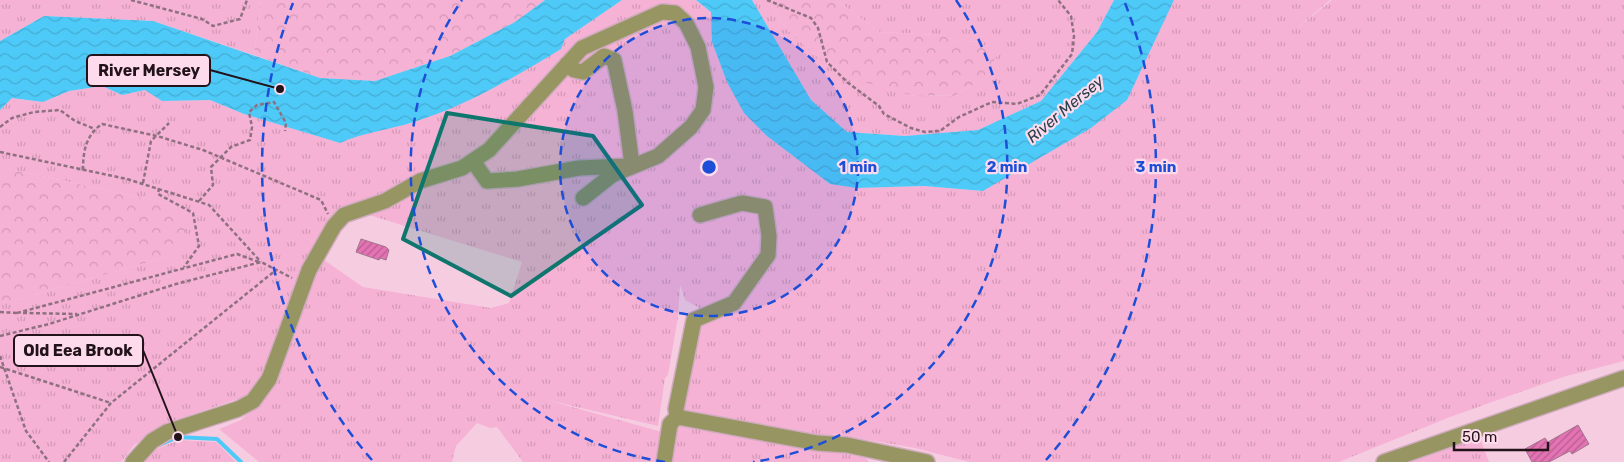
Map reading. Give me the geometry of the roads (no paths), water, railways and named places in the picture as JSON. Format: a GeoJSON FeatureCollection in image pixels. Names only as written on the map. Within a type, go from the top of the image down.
{"type":"FeatureCollection","features":[{"type":"Feature","properties":{"kind":"street"},"geometry":{"type":"LineString","coordinates":[[133,462],[152,442],[167,432],[238,409],[253,401],[269,379],[303,283],[334,226],[344,215],[384,201],[420,182],[462,168],[489,150],[582,48],[662,12],[675,13],[686,23],[698,47],[706,87],[704,110],[691,128],[658,156],[632,165],[612,175],[584,198]]}},
{"type":"Feature","properties":{"kind":"street"},"geometry":{"type":"LineString","coordinates":[[566,64],[574,70],[583,72],[604,56],[614,60],[625,111],[632,165]]}},
{"type":"Feature","properties":{"kind":"street"},"geometry":{"type":"LineString","coordinates":[[473,161],[487,181],[579,168],[632,165]]}},
{"type":"Feature","properties":{"kind":"street"},"geometry":{"type":"LineString","coordinates":[[677,417],[676,409],[694,320],[734,303],[768,255],[770,236],[765,207],[742,203],[700,215]]}},
{"type":"Feature","properties":{"kind":"street"},"geometry":{"type":"LineString","coordinates":[[1384,462],[1624,378]]}},
{"type":"Feature","properties":{"kind":"street"},"geometry":{"type":"LineString","coordinates":[[664,462],[670,424],[677,417]]}},
{"type":"Feature","properties":{"kind":"street"},"geometry":{"type":"LineString","coordinates":[[677,417],[817,444],[846,445],[927,462]]}},
{"type":"Feature","properties":{"kind":"water"},"geometry":{"type":"Polygon","coordinates":[[[545,0],[622,0],[565,39],[561,49],[490,90],[452,108],[405,125],[358,136],[340,143],[244,114],[210,100],[162,101],[145,90],[122,95],[102,86],[69,91],[43,102],[12,98],[0,110],[0,41],[44,16],[153,21],[320,78],[375,81],[450,56],[515,22],[545,0]]]}},
{"type":"Feature","properties":{"kind":"water"},"geometry":{"type":"Polygon","coordinates":[[[696,0],[752,0],[811,100],[847,132],[905,136],[978,130],[1041,101],[1097,32],[1114,0],[1174,0],[1127,100],[1091,128],[983,191],[924,186],[857,188],[830,184],[767,136],[744,113],[727,82],[712,42],[711,12],[696,0]]]}},
{"type":"Feature","properties":{"kind":"waterway"},"geometry":{"type":"LineString","coordinates":[[159,445],[178,437],[217,439],[241,462]]}},
{"type":"Feature","properties":{"kind":"place","name":"River Mersey"},"geometry":{"type":"Point","coordinates":[280,89]}},
{"type":"Feature","properties":{"kind":"place","name":"Old Eea Brook"},"geometry":{"type":"Point","coordinates":[178,437]}}]}
